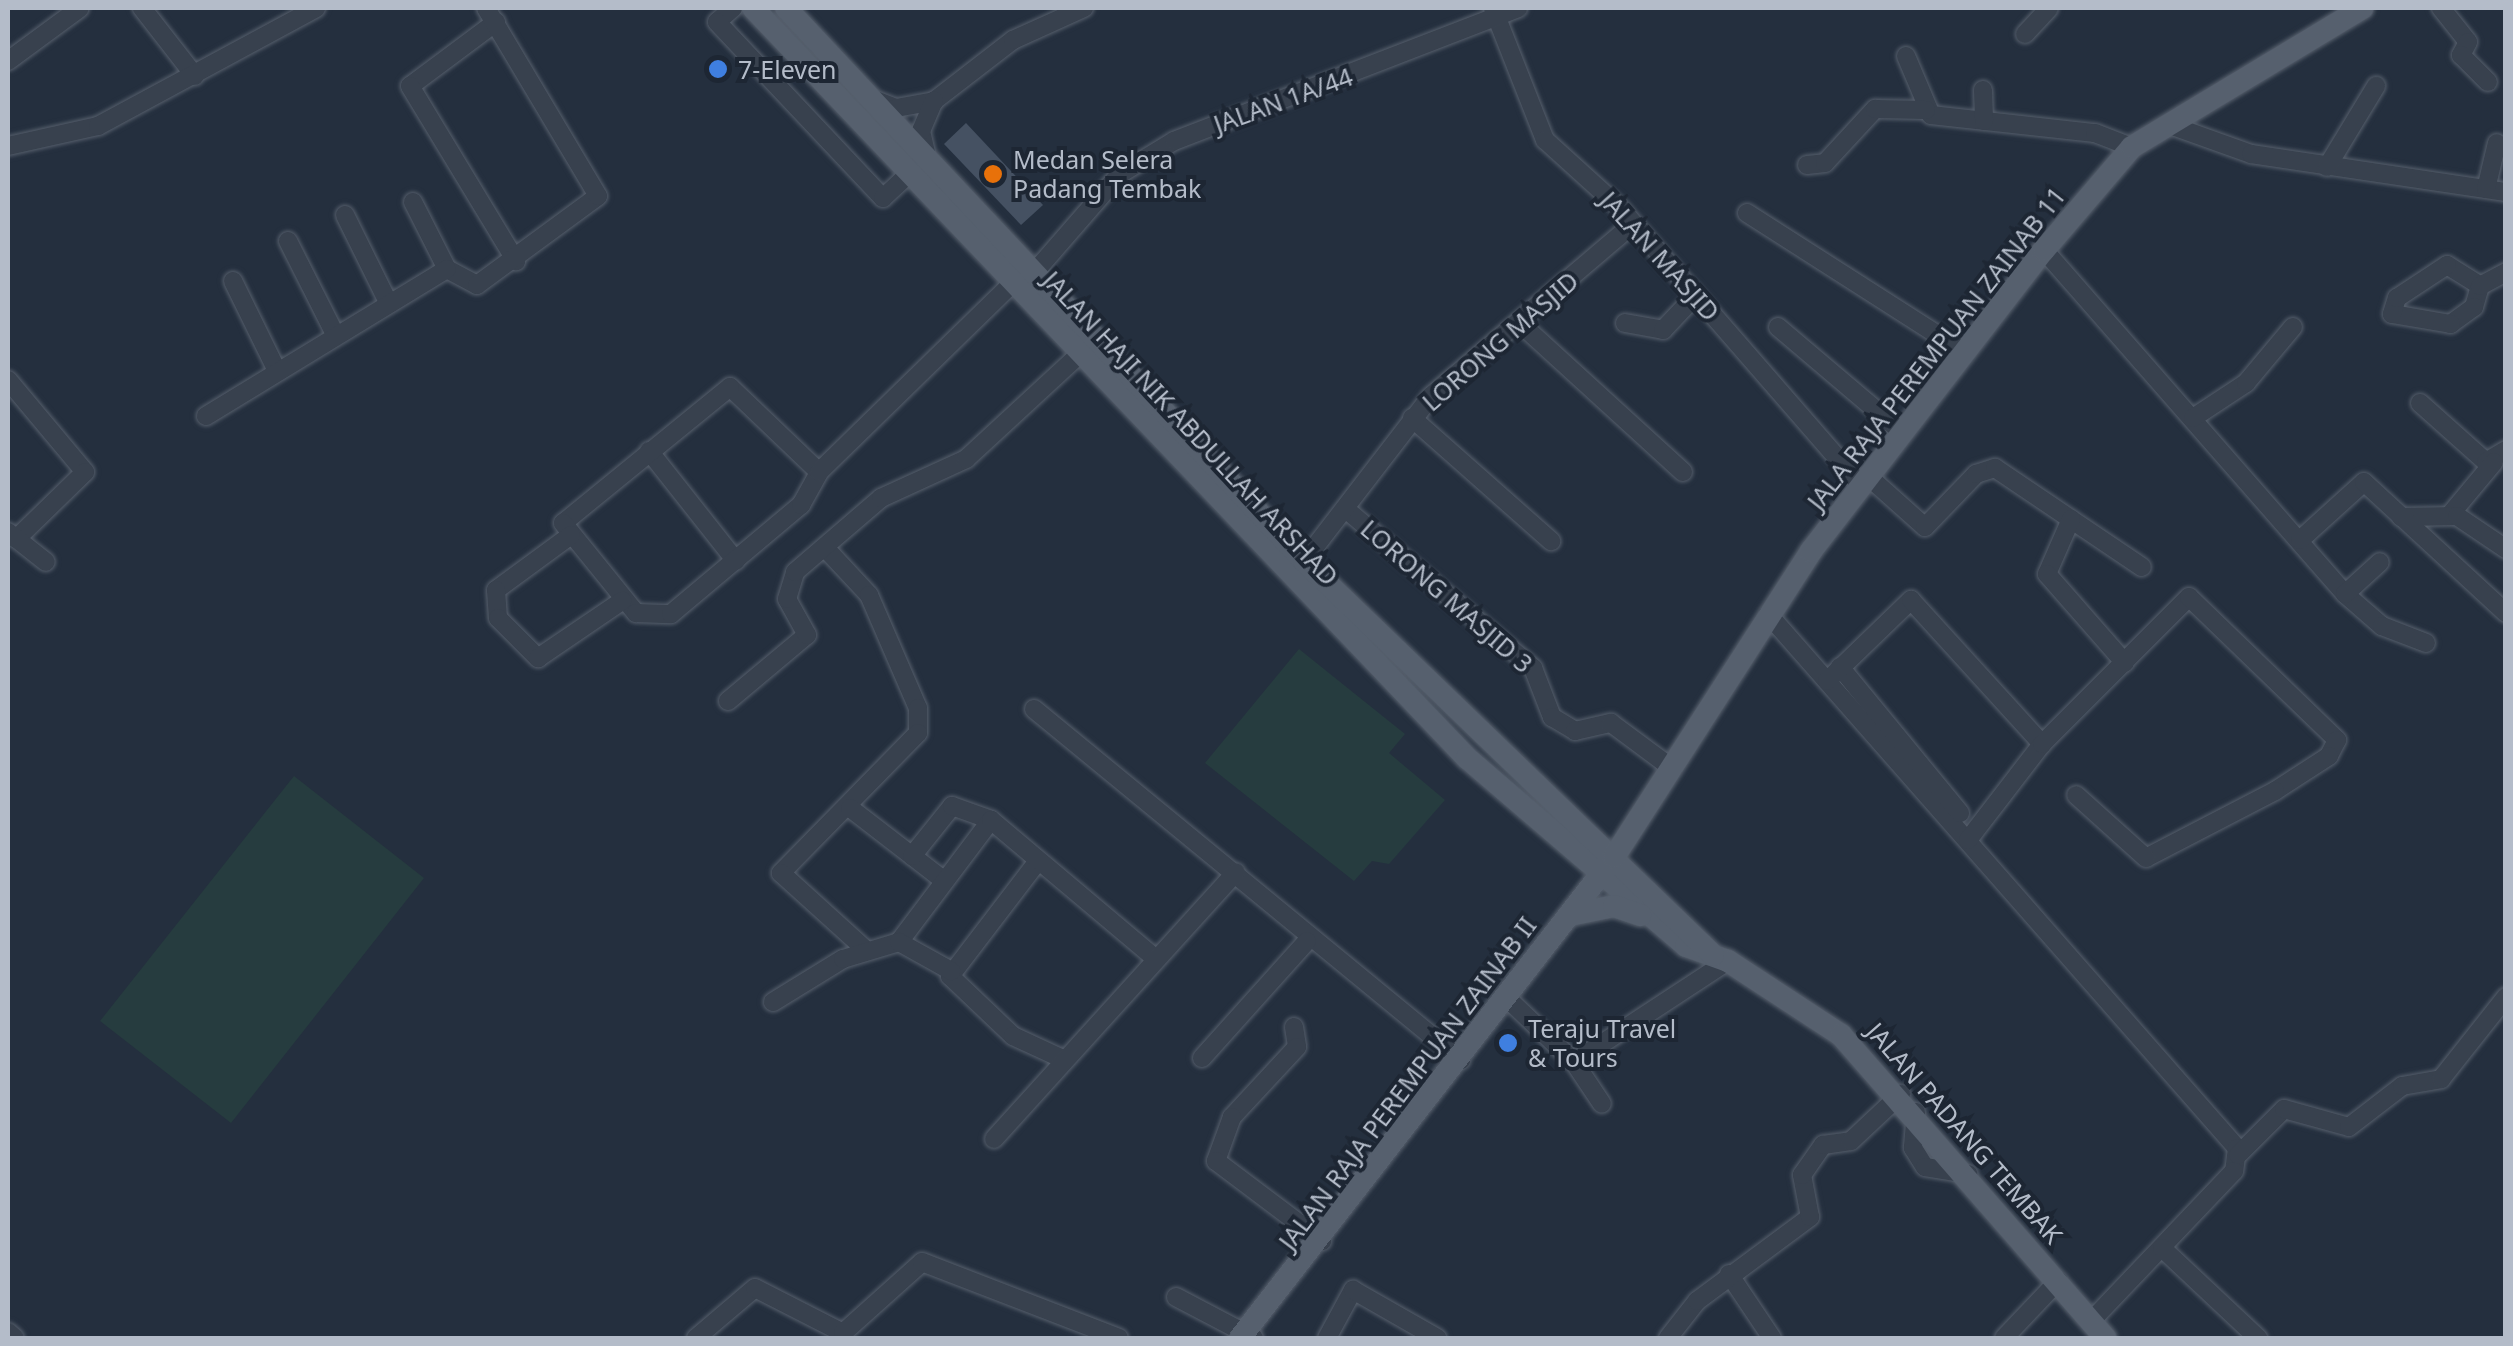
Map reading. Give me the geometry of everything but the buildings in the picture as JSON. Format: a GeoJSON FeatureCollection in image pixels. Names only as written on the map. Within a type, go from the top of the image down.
{"type":"FeatureCollection","features":[{"type":"Feature","properties":{"kind":"main road","name":"JALAN HAJI NIK ABDULLAH ARSHAD"},"geometry":{"type":"LineString","coordinates":[[753,8],[818,78],[919,166]]}},
{"type":"Feature","properties":{"kind":"main road","name":"JALAN HAJI NIK ABDULLAH ARSHAD"},"geometry":{"type":"LineString","coordinates":[[786,8],[862,92],[919,166],[1024,278],[1608,866]]}},
{"type":"Feature","properties":{"kind":"main road","name":"JALA RAJA PEREMPUAN ZAINAB 11"},"geometry":{"type":"LineString","coordinates":[[1645,813],[1768,614],[1865,481],[2044,250],[2132,147],[2362,8]]}},
{"type":"Feature","properties":{"kind":"main road","name":"JALAN HAJI NIK ABDULLAH ARSHAD"},"geometry":{"type":"LineString","coordinates":[[1024,278],[1081,352],[1427,718],[1608,866]]}},
{"type":"Feature","properties":{"kind":"main road","name":"JALAN RAJA PEREMPUAN ZAINAB II"},"geometry":{"type":"LineString","coordinates":[[1246,1337],[1508,999],[1645,813]]}},
{"type":"Feature","properties":{"kind":"main road"},"geometry":{"type":"LineString","coordinates":[[1645,813],[1638,856],[1664,916]]}},
{"type":"Feature","properties":{"kind":"main road","name":"JALAN PADANG TEMBAK"},"geometry":{"type":"LineString","coordinates":[[1608,866],[1664,916],[1720,958],[1830,1026],[1908,1103],[2098,1330]]}},
{"type":"Feature","properties":{"kind":"main road"},"geometry":{"type":"LineString","coordinates":[[1567,916],[1614,906],[1664,916]]}},
{"type":"Feature","properties":{"kind":"street"},"geometry":{"type":"LineString","coordinates":[[8,60],[80,8]]}},
{"type":"Feature","properties":{"kind":"street"},"geometry":{"type":"LineString","coordinates":[[142,8],[195,76]]}},
{"type":"Feature","properties":{"kind":"street"},"geometry":{"type":"LineString","coordinates":[[8,146],[98,126],[195,76],[291,13],[316,8]]}},
{"type":"Feature","properties":{"kind":"street"},"geometry":{"type":"LineString","coordinates":[[733,8],[717,22],[884,198],[919,166],[921,131],[934,101]]}},
{"type":"Feature","properties":{"kind":"street"},"geometry":{"type":"LineString","coordinates":[[862,92],[896,108],[934,101],[1013,40],[1084,8]]}},
{"type":"Feature","properties":{"kind":"street","name":"JALAN 1A/44"},"geometry":{"type":"LineString","coordinates":[[622,600],[654,620],[670,614],[736,560],[801,504],[819,472],[1024,278],[1120,174],[1174,141],[1495,12],[1518,8]]}},
{"type":"Feature","properties":{"kind":"street"},"geometry":{"type":"LineString","coordinates":[[2025,34],[2049,8]]}},
{"type":"Feature","properties":{"kind":"street"},"geometry":{"type":"LineString","coordinates":[[2441,8],[2468,42],[2461,55],[2488,82]]}},
{"type":"Feature","properties":{"kind":"street","name":"JALAN MASJID"},"geometry":{"type":"LineString","coordinates":[[1495,12],[1545,140],[1633,224],[1865,481],[1920,526],[1985,467],[2071,518]]}},
{"type":"Feature","properties":{"kind":"street"},"geometry":{"type":"LineString","coordinates":[[413,202],[447,269],[477,286],[516,261],[595,203],[598,189],[491,15],[410,86],[516,261]]}},
{"type":"Feature","properties":{"kind":"street"},"geometry":{"type":"LineString","coordinates":[[1906,56],[1926,110]]}},
{"type":"Feature","properties":{"kind":"street"},"geometry":{"type":"LineString","coordinates":[[793,100],[818,78]]}},
{"type":"Feature","properties":{"kind":"street"},"geometry":{"type":"LineString","coordinates":[[2327,167],[2376,86]]}},
{"type":"Feature","properties":{"kind":"street"},"geometry":{"type":"LineString","coordinates":[[1983,90],[1984,121]]}},
{"type":"Feature","properties":{"kind":"street"},"geometry":{"type":"LineString","coordinates":[[1807,166],[1825,163],[1875,109],[1926,110],[1984,121],[2097,133],[2132,147]]}},
{"type":"Feature","properties":{"kind":"street"},"geometry":{"type":"LineString","coordinates":[[2170,125],[2236,150],[2496,190],[2497,143]]}},
{"type":"Feature","properties":{"kind":"street"},"geometry":{"type":"LineString","coordinates":[[1746,213],[1964,352]]}},
{"type":"Feature","properties":{"kind":"street"},"geometry":{"type":"LineString","coordinates":[[344,215],[389,304]]}},
{"type":"Feature","properties":{"kind":"street","name":"LORONG MASJID"},"geometry":{"type":"LineString","coordinates":[[1304,561],[1348,511],[1412,418],[1472,358],[1522,325],[1633,224]]}},
{"type":"Feature","properties":{"kind":"street"},"geometry":{"type":"LineString","coordinates":[[288,241],[336,336]]}},
{"type":"Feature","properties":{"kind":"street"},"geometry":{"type":"LineString","coordinates":[[2044,250],[2345,594],[2382,626],[2426,643]]}},
{"type":"Feature","properties":{"kind":"street"},"geometry":{"type":"LineString","coordinates":[[2480,286],[2447,265],[2391,309],[2398,319],[2451,324],[2476,304],[2480,286],[2506,272]]}},
{"type":"Feature","properties":{"kind":"street"},"geometry":{"type":"LineString","coordinates":[[206,416],[447,269]]}},
{"type":"Feature","properties":{"kind":"street"},"geometry":{"type":"LineString","coordinates":[[233,282],[277,371]]}},
{"type":"Feature","properties":{"kind":"street"},"geometry":{"type":"LineString","coordinates":[[1625,322],[1663,330],[1696,294]]}},
{"type":"Feature","properties":{"kind":"street"},"geometry":{"type":"LineString","coordinates":[[1522,325],[1683,472]]}},
{"type":"Feature","properties":{"kind":"street"},"geometry":{"type":"LineString","coordinates":[[1778,327],[1902,433]]}},
{"type":"Feature","properties":{"kind":"street"},"geometry":{"type":"LineString","coordinates":[[2193,418],[2246,383],[2293,327]]}},
{"type":"Feature","properties":{"kind":"street"},"geometry":{"type":"LineString","coordinates":[[728,702],[807,634],[788,582],[828,551],[881,498],[966,459],[1081,352]]}},
{"type":"Feature","properties":{"kind":"street"},"geometry":{"type":"LineString","coordinates":[[8,380],[85,472],[12,536],[46,562]]}},
{"type":"Feature","properties":{"kind":"street"},"geometry":{"type":"LineString","coordinates":[[570,536],[496,590],[498,618],[538,658],[622,600],[570,536],[567,513],[730,387],[819,472]]}},
{"type":"Feature","properties":{"kind":"street"},"geometry":{"type":"LineString","coordinates":[[2420,403],[2500,456],[2449,516]]}},
{"type":"Feature","properties":{"kind":"street"},"geometry":{"type":"LineString","coordinates":[[1412,418],[1550,541]]}},
{"type":"Feature","properties":{"kind":"street"},"geometry":{"type":"LineString","coordinates":[[649,451],[736,560]]}},
{"type":"Feature","properties":{"kind":"street"},"geometry":{"type":"LineString","coordinates":[[2300,540],[2358,482],[2506,612]]}},
{"type":"Feature","properties":{"kind":"street","name":"LORONG MASJID 3"},"geometry":{"type":"LineString","coordinates":[[1348,511],[1532,668],[1552,717],[1576,731],[1611,723],[1673,769]]}},
{"type":"Feature","properties":{"kind":"street"},"geometry":{"type":"LineString","coordinates":[[2401,517],[2449,516],[2506,549]]}},
{"type":"Feature","properties":{"kind":"street"},"geometry":{"type":"LineString","coordinates":[[2125,663],[2047,574],[2071,518],[2142,567]]}},
{"type":"Feature","properties":{"kind":"street"},"geometry":{"type":"LineString","coordinates":[[828,551],[869,595],[919,721],[909,749],[781,873],[866,951]]}},
{"type":"Feature","properties":{"kind":"street"},"geometry":{"type":"LineString","coordinates":[[2345,594],[2380,562]]}},
{"type":"Feature","properties":{"kind":"street"},"geometry":{"type":"LineString","coordinates":[[1972,835],[2042,744],[2189,597],[2202,600],[2227,637],[2333,730],[2336,748],[2184,844],[2146,858],[2076,795]]}},
{"type":"Feature","properties":{"kind":"street"},"geometry":{"type":"LineString","coordinates":[[1833,674],[1896,608],[1920,605],[2042,744]]}},
{"type":"Feature","properties":{"kind":"street"},"geometry":{"type":"LineString","coordinates":[[1768,614],[1833,674],[2238,1155]]}},
{"type":"Feature","properties":{"kind":"street"},"geometry":{"type":"LineString","coordinates":[[1034,709],[1288,912],[1306,941],[1461,1060]]}},
{"type":"Feature","properties":{"kind":"street"},"geometry":{"type":"LineString","coordinates":[[912,856],[952,806],[991,820],[1155,958]]}},
{"type":"Feature","properties":{"kind":"street"},"geometry":{"type":"LineString","coordinates":[[850,808],[942,879]]}},
{"type":"Feature","properties":{"kind":"street"},"geometry":{"type":"LineString","coordinates":[[773,1002],[866,951],[899,942],[942,879],[991,820]]}},
{"type":"Feature","properties":{"kind":"street"},"geometry":{"type":"LineString","coordinates":[[952,971],[1038,861]]}},
{"type":"Feature","properties":{"kind":"street"},"geometry":{"type":"LineString","coordinates":[[994,1139],[1236,872]]}},
{"type":"Feature","properties":{"kind":"street"},"geometry":{"type":"LineString","coordinates":[[1202,1058],[1306,941]]}},
{"type":"Feature","properties":{"kind":"street"},"geometry":{"type":"LineString","coordinates":[[899,942],[952,971],[956,988],[1013,1036],[1065,1060]]}},
{"type":"Feature","properties":{"kind":"street"},"geometry":{"type":"LineString","coordinates":[[1574,1062],[1720,958]]}},
{"type":"Feature","properties":{"kind":"street"},"geometry":{"type":"LineString","coordinates":[[2098,1330],[2162,1248],[2234,1171],[2238,1155],[2284,1109],[2349,1127],[2402,1086],[2441,1080],[2506,996]]}},
{"type":"Feature","properties":{"kind":"street"},"geometry":{"type":"LineString","coordinates":[[1508,999],[1574,1062],[1602,1104]]}},
{"type":"Feature","properties":{"kind":"street"},"geometry":{"type":"LineString","coordinates":[[1294,1027],[1298,1047],[1232,1118],[1216,1161],[1322,1241]]}},
{"type":"Feature","properties":{"kind":"street"},"geometry":{"type":"LineString","coordinates":[[1668,1338],[1730,1274],[1810,1217],[1802,1175],[1823,1145],[1851,1141],[1908,1103]]}},
{"type":"Feature","properties":{"kind":"street"},"geometry":{"type":"LineString","coordinates":[[2162,1248],[2258,1338]]}},
{"type":"Feature","properties":{"kind":"street"},"geometry":{"type":"LineString","coordinates":[[696,1338],[755,1288],[843,1333],[922,1262],[1119,1338]]}},
{"type":"Feature","properties":{"kind":"street"},"geometry":{"type":"LineString","coordinates":[[1730,1274],[1772,1338]]}},
{"type":"Feature","properties":{"kind":"street"},"geometry":{"type":"LineString","coordinates":[[2004,1338],[2058,1282]]}},
{"type":"Feature","properties":{"kind":"street"},"geometry":{"type":"LineString","coordinates":[[1327,1338],[1350,1290],[1436,1338]]}},
{"type":"Feature","properties":{"kind":"street"},"geometry":{"type":"LineString","coordinates":[[1176,1297],[1246,1337]]}},
{"type":"Feature","properties":{"kind":"street"},"geometry":{"type":"LineString","coordinates":[[8,1332],[15,1338]]}},
{"type":"Feature","properties":{"kind":"green space"},"geometry":{"type":"Polygon","coordinates":[[[1299,649],[1405,734],[1389,753],[1445,800],[1389,864],[1372,861],[1354,881],[1205,763],[1299,649]]]}},
{"type":"Feature","properties":{"kind":"green space"},"geometry":{"type":"Polygon","coordinates":[[[294,776],[424,878],[231,1123],[100,1021],[294,776]]]}},
{"type":"Feature","properties":{"kind":"place","name":"7-Eleven"},"geometry":{"type":"Point","coordinates":[718,69]}},
{"type":"Feature","properties":{"kind":"place","name":"Medan Selera Padang Tembak"},"geometry":{"type":"Point","coordinates":[993,174]}},
{"type":"Feature","properties":{"kind":"place","name":"Teraju Travel & Tours"},"geometry":{"type":"Point","coordinates":[1508,1043]}}]}
